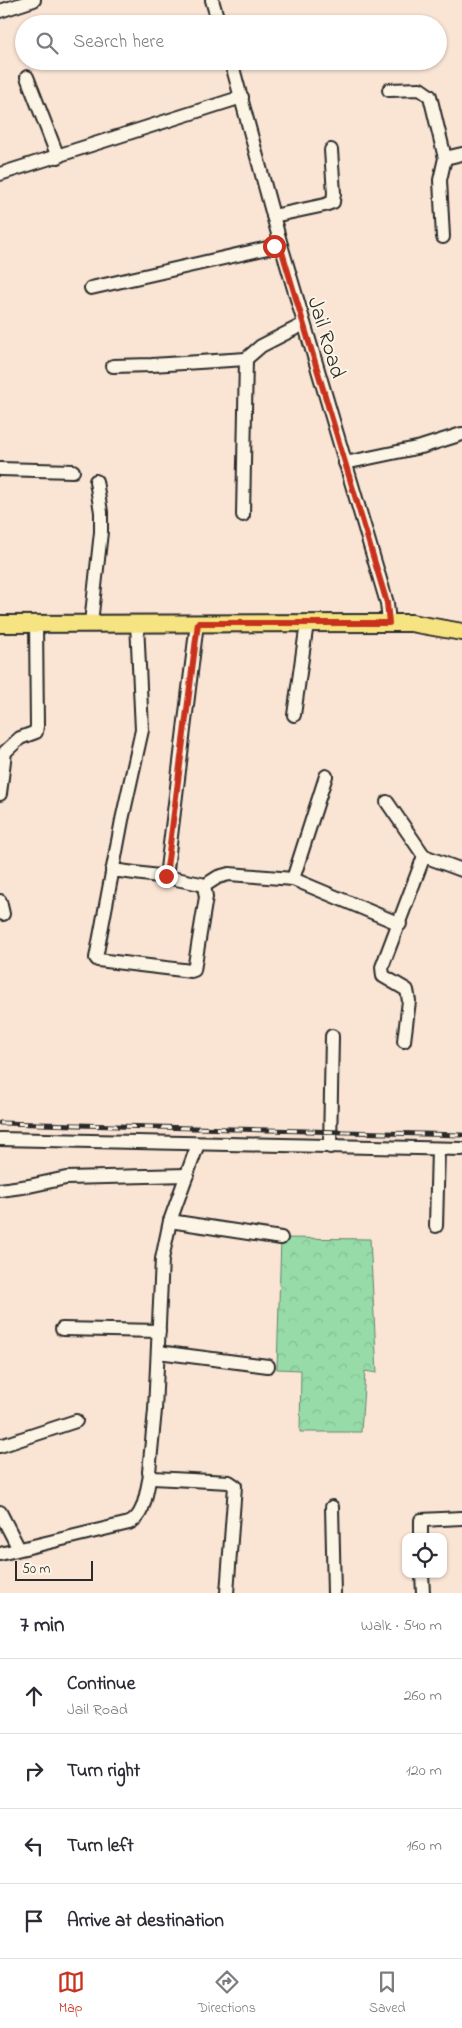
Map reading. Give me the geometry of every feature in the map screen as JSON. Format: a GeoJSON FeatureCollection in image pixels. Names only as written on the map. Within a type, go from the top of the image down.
{"type":"FeatureCollection","features":[{"type":"Feature","properties":{"kind":"main road"},"geometry":{"type":"LineString","coordinates":[[0,624],[411,623],[462,632]]}},
{"type":"Feature","properties":{"kind":"street"},"geometry":{"type":"LineString","coordinates":[[0,12],[34,0]]}},
{"type":"Feature","properties":{"kind":"street"},"geometry":{"type":"LineString","coordinates":[[212,0],[216,15]]}},
{"type":"Feature","properties":{"kind":"street","name":"Jail Road"},"geometry":{"type":"LineString","coordinates":[[234,70],[280,245],[387,603],[389,623]]}},
{"type":"Feature","properties":{"kind":"street"},"geometry":{"type":"LineString","coordinates":[[27,77],[58,157]]}},
{"type":"Feature","properties":{"kind":"street"},"geometry":{"type":"LineString","coordinates":[[389,90],[420,89],[427,92],[435,115],[445,158],[440,180],[442,238]]}},
{"type":"Feature","properties":{"kind":"street"},"geometry":{"type":"LineString","coordinates":[[0,174],[242,97]]}},
{"type":"Feature","properties":{"kind":"street"},"geometry":{"type":"LineString","coordinates":[[273,216],[325,206],[333,202],[332,150]]}},
{"type":"Feature","properties":{"kind":"street"},"geometry":{"type":"LineString","coordinates":[[445,158],[462,154]]}},
{"type":"Feature","properties":{"kind":"street"},"geometry":{"type":"LineString","coordinates":[[91,288],[280,245]]}},
{"type":"Feature","properties":{"kind":"street"},"geometry":{"type":"LineString","coordinates":[[113,366],[246,359],[300,312]]}},
{"type":"Feature","properties":{"kind":"street"},"geometry":{"type":"LineString","coordinates":[[243,515],[246,359]]}},
{"type":"Feature","properties":{"kind":"street"},"geometry":{"type":"LineString","coordinates":[[345,463],[421,448],[462,434]]}},
{"type":"Feature","properties":{"kind":"street"},"geometry":{"type":"LineString","coordinates":[[0,469],[74,471]]}},
{"type":"Feature","properties":{"kind":"street"},"geometry":{"type":"LineString","coordinates":[[91,623],[101,532],[101,512],[96,481]]}},
{"type":"Feature","properties":{"kind":"street"},"geometry":{"type":"LineString","coordinates":[[137,623],[142,730],[112,870],[96,955],[98,960],[194,970],[206,897],[204,886]]}},
{"type":"Feature","properties":{"kind":"street"},"geometry":{"type":"LineString","coordinates":[[166,876],[198,623]]}},
{"type":"Feature","properties":{"kind":"street"},"geometry":{"type":"LineString","coordinates":[[294,715],[307,623]]}},
{"type":"Feature","properties":{"kind":"street"},"geometry":{"type":"LineString","coordinates":[[0,794],[5,752],[20,738],[36,732],[36,624]]}},
{"type":"Feature","properties":{"kind":"street"},"geometry":{"type":"LineString","coordinates":[[294,880],[326,776]]}},
{"type":"Feature","properties":{"kind":"street"},"geometry":{"type":"LineString","coordinates":[[387,802],[424,856],[462,870]]}},
{"type":"Feature","properties":{"kind":"street"},"geometry":{"type":"LineString","coordinates":[[404,1041],[409,1001],[408,990],[386,978],[381,973],[424,856]]}},
{"type":"Feature","properties":{"kind":"street"},"geometry":{"type":"LineString","coordinates":[[112,870],[166,876],[204,886]]}},
{"type":"Feature","properties":{"kind":"street"},"geometry":{"type":"LineString","coordinates":[[204,886],[218,877],[229,874],[294,880],[400,924]]}},
{"type":"Feature","properties":{"kind":"street"},"geometry":{"type":"LineString","coordinates":[[330,1147],[332,1036]]}},
{"type":"Feature","properties":{"kind":"street"},"geometry":{"type":"LineString","coordinates":[[0,1139],[462,1149]]}},
{"type":"Feature","properties":{"kind":"street"},"geometry":{"type":"LineString","coordinates":[[0,1554],[129,1523],[136,1520],[141,1512],[150,1476],[162,1259],[170,1221],[198,1144]]}},
{"type":"Feature","properties":{"kind":"street"},"geometry":{"type":"LineString","coordinates":[[436,1226],[438,1149]]}},
{"type":"Feature","properties":{"kind":"street"},"geometry":{"type":"LineString","coordinates":[[0,1190],[66,1178],[187,1175]]}},
{"type":"Feature","properties":{"kind":"street"},"geometry":{"type":"LineString","coordinates":[[170,1221],[281,1238]]}},
{"type":"Feature","properties":{"kind":"street"},"geometry":{"type":"LineString","coordinates":[[62,1329],[159,1331]]}},
{"type":"Feature","properties":{"kind":"street"},"geometry":{"type":"LineString","coordinates":[[158,1352],[268,1366]]}},
{"type":"Feature","properties":{"kind":"street"},"geometry":{"type":"LineString","coordinates":[[0,1446],[76,1421]]}},
{"type":"Feature","properties":{"kind":"street"},"geometry":{"type":"LineString","coordinates":[[150,1476],[229,1482],[235,1486],[227,1593]]}},
{"type":"Feature","properties":{"kind":"street"},"geometry":{"type":"LineString","coordinates":[[332,1507],[334,1593]]}},
{"type":"Feature","properties":{"kind":"street"},"geometry":{"type":"LineString","coordinates":[[0,1512],[19,1549]]}},
{"type":"Feature","properties":{"kind":"street"},"geometry":{"type":"LineString","coordinates":[[421,1533],[421,1520],[462,1518]]}},
{"type":"Feature","properties":{"kind":"street"},"geometry":{"type":"LineString","coordinates":[[422,1578],[423,1593]]}},
{"type":"Feature","properties":{"kind":"green space"},"geometry":{"type":"Polygon","coordinates":[[[281,1238],[370,1239],[377,1373],[365,1371],[361,1432],[300,1432],[301,1370],[277,1369],[281,1238]]]}},
{"type":"Feature","properties":{"kind":"railway"},"geometry":{"type":"LineString","coordinates":[[0,1123],[462,1135]]}},
{"type":"Feature","properties":{"kind":"route"},"geometry":{"type":"LineString","coordinates":[[166,876],[198,623],[389,623],[387,603],[280,245],[274,246]]}}]}
